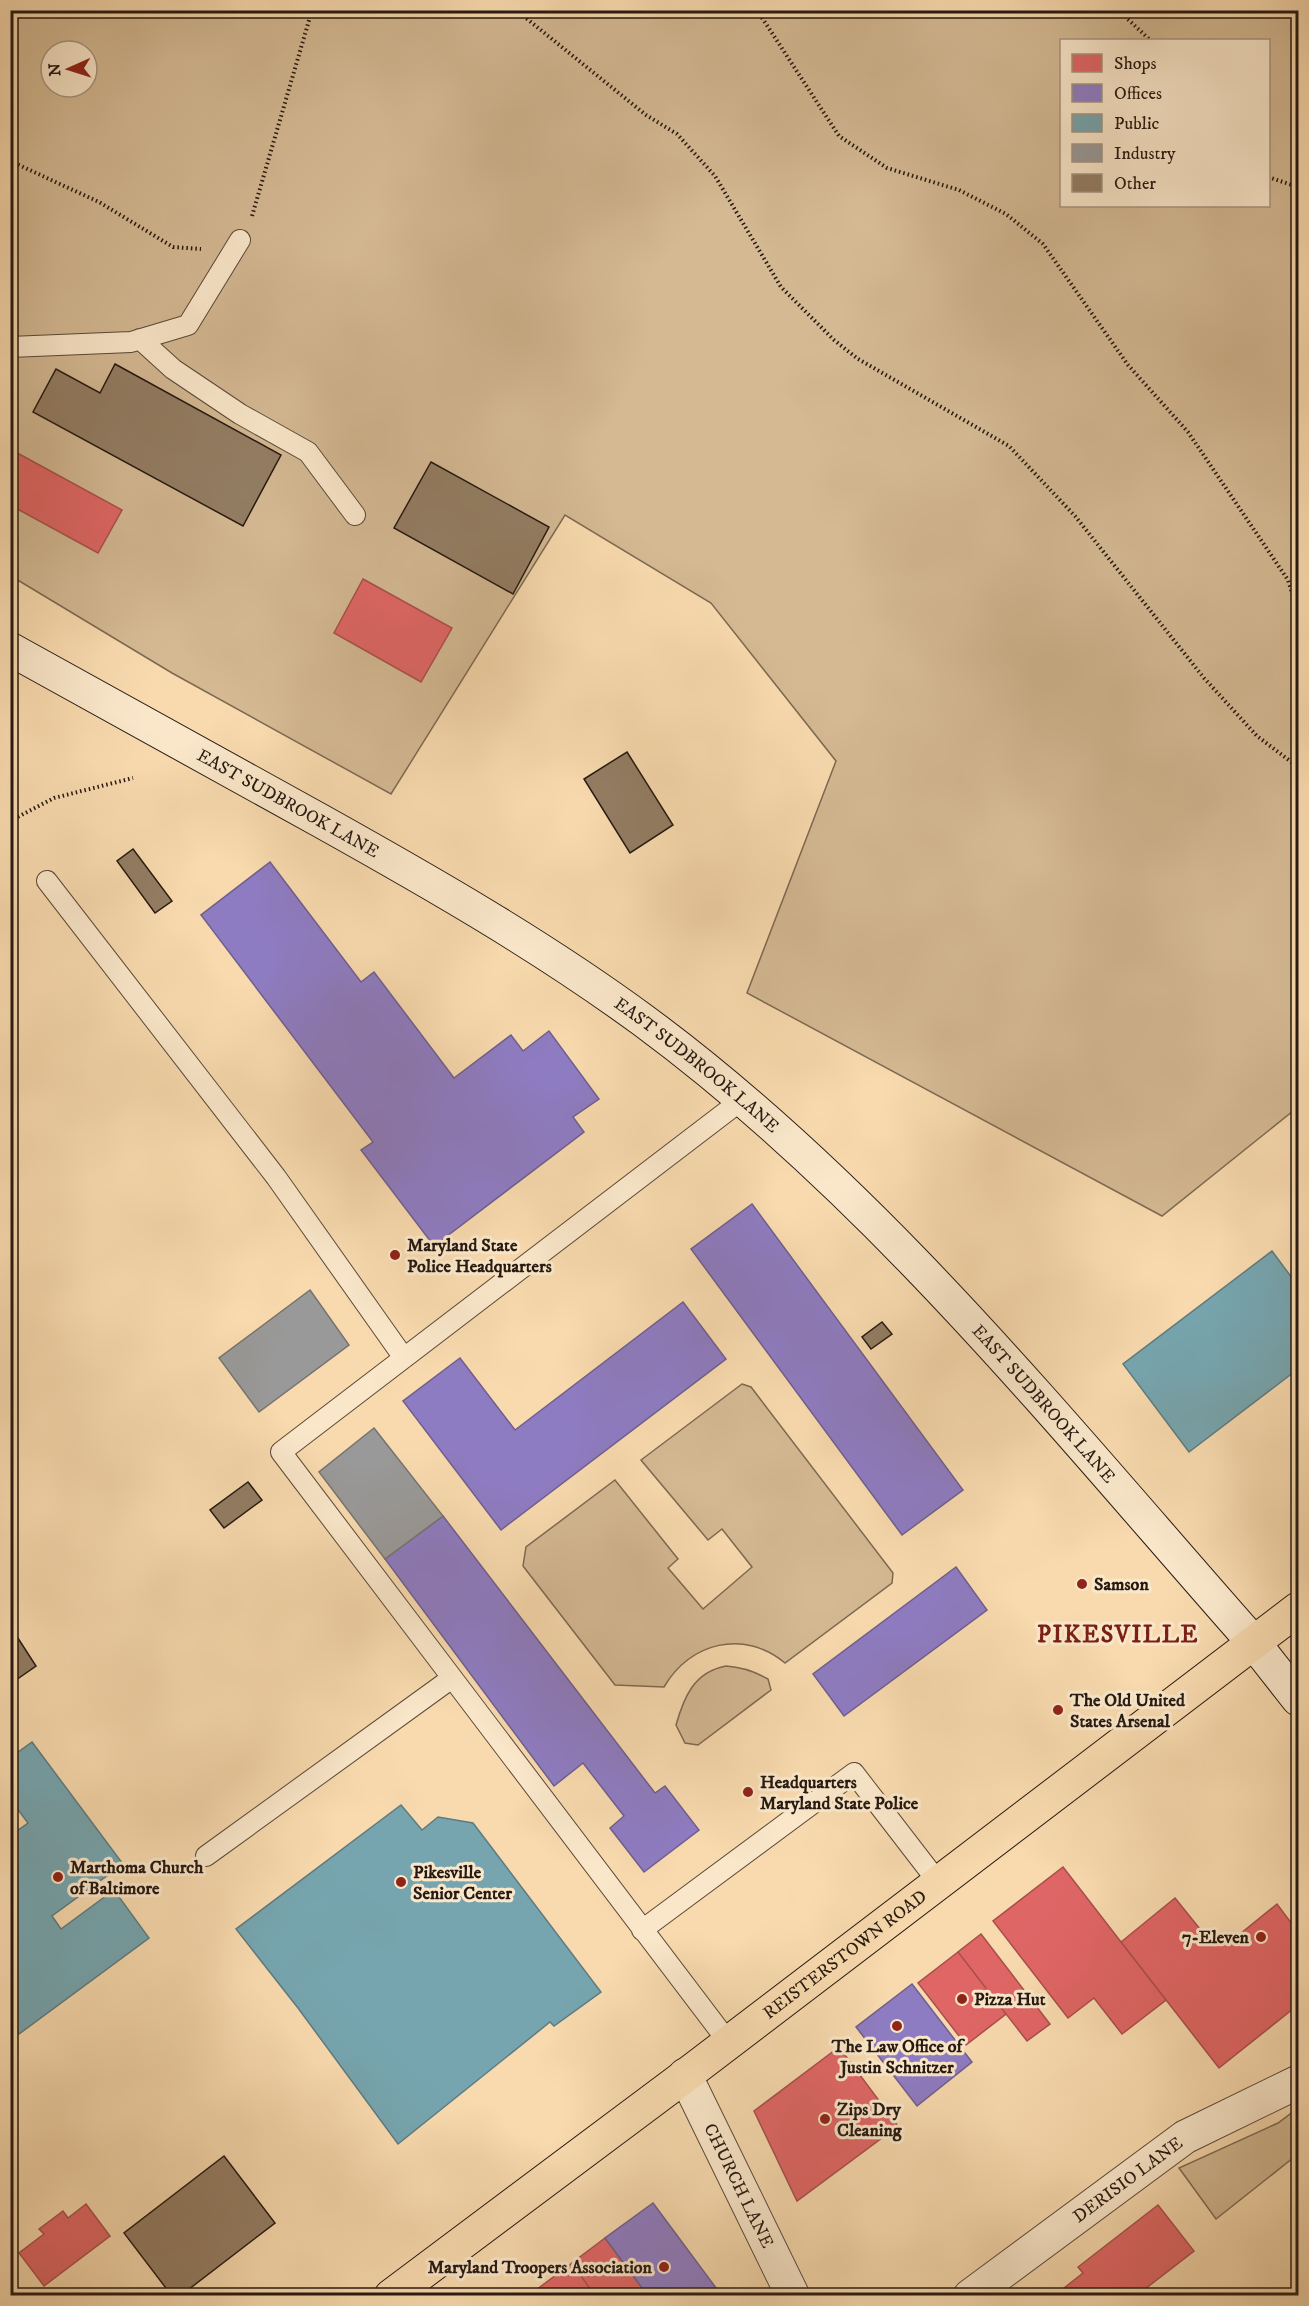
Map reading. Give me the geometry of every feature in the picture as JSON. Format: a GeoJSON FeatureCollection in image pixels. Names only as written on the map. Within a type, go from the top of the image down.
{"type":"FeatureCollection","features":[{"type":"Feature","properties":{"kind":"main road","name":"REISTERSTOWN ROAD"},"geometry":{"type":"LineString","coordinates":[[391,2295],[729,2043],[1299,1609]]}},
{"type":"Feature","properties":{"kind":"street","name":"EAST SUDBROOK LANE"},"geometry":{"type":"LineString","coordinates":[[10,649],[410,870],[516,933],[644,1021],[743,1099],[810,1160],[967,1317],[1254,1643],[1299,1699]]}},
{"type":"Feature","properties":{"kind":"street","name":"CHURCH LANE"},"geometry":{"type":"LineString","coordinates":[[685,2075],[793,2295]]}},
{"type":"Feature","properties":{"kind":"street","name":"DERISIO LANE"},"geometry":{"type":"LineString","coordinates":[[970,2295],[1185,2137],[1299,2082]]}},
{"type":"Feature","properties":{"kind":"lane"},"geometry":{"type":"LineString","coordinates":[[10,347],[131,342],[188,325],[240,240]]}},
{"type":"Feature","properties":{"kind":"lane"},"geometry":{"type":"LineString","coordinates":[[140,339],[173,369],[240,414],[308,452],[355,515]]}},
{"type":"Feature","properties":{"kind":"lane"},"geometry":{"type":"LineString","coordinates":[[47,881],[276,1177],[404,1358]]}},
{"type":"Feature","properties":{"kind":"lane"},"geometry":{"type":"LineString","coordinates":[[729,2043],[281,1452],[743,1099]]}},
{"type":"Feature","properties":{"kind":"lane"},"geometry":{"type":"LineString","coordinates":[[206,1856],[452,1678]]}},
{"type":"Feature","properties":{"kind":"lane"},"geometry":{"type":"LineString","coordinates":[[642,1930],[854,1773],[938,1882]]}},
{"type":"Feature","properties":{"kind":"path"},"geometry":{"type":"LineString","coordinates":[[10,161],[99,202],[173,247],[205,249],[240,240],[257,205],[312,10]]}},
{"type":"Feature","properties":{"kind":"path"},"geometry":{"type":"LineString","coordinates":[[516,10],[646,116],[677,134],[715,176],[781,286],[834,340],[858,359],[1009,446],[1075,516],[1204,678],[1257,736],[1299,767]]}},
{"type":"Feature","properties":{"kind":"path"},"geometry":{"type":"LineString","coordinates":[[757,10],[839,136],[887,168],[959,190],[1006,214],[1043,244],[1128,365],[1188,432],[1288,580],[1299,612]]}},
{"type":"Feature","properties":{"kind":"path"},"geometry":{"type":"LineString","coordinates":[[1118,10],[1149,39]]}},
{"type":"Feature","properties":{"kind":"path"},"geometry":{"type":"LineString","coordinates":[[1270,177],[1299,187]]}},
{"type":"Feature","properties":{"kind":"path"},"geometry":{"type":"LineString","coordinates":[[10,821],[54,798],[133,778]]}},
{"type":"Feature","properties":{"kind":"shaded area"},"geometry":{"type":"Polygon","coordinates":[[[11,11],[1298,11],[1298,1107],[1162,1216],[747,993],[836,761],[711,603],[565,515],[391,794],[172,673],[11,576],[11,11]]]}},
{"type":"Feature","properties":{"kind":"shaded area"},"geometry":{"type":"Polygon","coordinates":[[[742,1384],[751,1387],[893,1573],[892,1583],[785,1663],[769,1652],[752,1646],[719,1645],[688,1659],[664,1687],[615,1685],[523,1566],[526,1547],[615,1480],[678,1559],[668,1568],[703,1609],[752,1567],[722,1529],[708,1540],[641,1460],[742,1384]]]}},
{"type":"Feature","properties":{"kind":"shaded area"},"geometry":{"type":"Polygon","coordinates":[[[726,1666],[743,1668],[763,1676],[768,1679],[771,1690],[698,1745],[685,1743],[676,1725],[687,1696],[698,1680],[715,1669],[726,1666]]]}},
{"type":"Feature","properties":{"kind":"shaded area"},"geometry":{"type":"Polygon","coordinates":[[[1298,2108],[1298,2154],[1216,2219],[1179,2168],[1278,2123],[1298,2108]]]}},
{"type":"Feature","properties":{"kind":"building: Shops"},"geometry":{"type":"Polygon","coordinates":[[[10,449],[122,510],[98,553],[10,505],[10,449]]]}},
{"type":"Feature","properties":{"kind":"building: Shops"},"geometry":{"type":"Polygon","coordinates":[[[363,579],[452,628],[421,682],[334,633],[363,579]]]}},
{"type":"Feature","properties":{"kind":"building: Shops"},"geometry":{"type":"Polygon","coordinates":[[[1063,1867],[1166,2000],[1122,2034],[1094,1998],[1068,2018],[993,1921],[1063,1867]]]}},
{"type":"Feature","properties":{"kind":"building: Shops"},"geometry":{"type":"Polygon","coordinates":[[[1175,1898],[1204,1934],[1235,1938],[1277,1904],[1298,1932],[1298,2005],[1219,2068],[1121,1942],[1175,1898]]]}},
{"type":"Feature","properties":{"kind":"building: Shops"},"geometry":{"type":"Polygon","coordinates":[[[981,1934],[1050,2024],[1027,2041],[958,1952],[981,1934]]]}},
{"type":"Feature","properties":{"kind":"building: Shops","name":"Pizza Hut"},"geometry":{"type":"Polygon","coordinates":[[[958,1952],[1006,2014],[966,2045],[918,1983],[958,1952]]]}},
{"type":"Feature","properties":{"kind":"building: Shops","name":"Zips Dry Cleaning"},"geometry":{"type":"Polygon","coordinates":[[[839,2047],[898,2126],[797,2201],[754,2111],[839,2047]]]}},
{"type":"Feature","properties":{"kind":"building: Shops"},"geometry":{"type":"Polygon","coordinates":[[[86,2204],[110,2236],[44,2286],[19,2253],[44,2234],[39,2229],[63,2211],[68,2218],[86,2204]]]}},
{"type":"Feature","properties":{"kind":"building: Shops"},"geometry":{"type":"Polygon","coordinates":[[[1158,2205],[1194,2251],[1136,2296],[1054,2296],[1083,2273],[1078,2267],[1158,2205]]]}},
{"type":"Feature","properties":{"kind":"building: Shops"},"geometry":{"type":"Polygon","coordinates":[[[605,2238],[648,2296],[595,2296],[572,2263],[605,2238]]]}},
{"type":"Feature","properties":{"kind":"building: Shops"},"geometry":{"type":"Polygon","coordinates":[[[572,2263],[595,2296],[528,2296],[572,2263]]]}},
{"type":"Feature","properties":{"kind":"building: Offices"},"geometry":{"type":"Polygon","coordinates":[[[270,862],[361,982],[374,972],[454,1078],[511,1035],[523,1051],[549,1031],[599,1099],[573,1117],[584,1132],[434,1246],[361,1150],[373,1142],[201,915],[270,862]]]}},
{"type":"Feature","properties":{"kind":"building: Offices"},"geometry":{"type":"Polygon","coordinates":[[[752,1204],[963,1490],[902,1535],[691,1249],[752,1204]]]}},
{"type":"Feature","properties":{"kind":"building: Offices"},"geometry":{"type":"Polygon","coordinates":[[[683,1302],[726,1359],[501,1530],[403,1401],[460,1358],[515,1430],[683,1302]]]}},
{"type":"Feature","properties":{"kind":"building: Offices"},"geometry":{"type":"Polygon","coordinates":[[[443,1516],[655,1793],[665,1786],[699,1830],[644,1872],[610,1828],[624,1816],[583,1763],[554,1786],[385,1559],[443,1516]]]}},
{"type":"Feature","properties":{"kind":"building: Offices"},"geometry":{"type":"Polygon","coordinates":[[[956,1567],[987,1610],[844,1716],[813,1674],[956,1567]]]}},
{"type":"Feature","properties":{"kind":"building: Offices"},"geometry":{"type":"Polygon","coordinates":[[[912,1984],[972,2062],[917,2106],[856,2027],[912,1984]]]}},
{"type":"Feature","properties":{"kind":"building: Offices","name":"Maryland Troopers Association"},"geometry":{"type":"Polygon","coordinates":[[[653,2203],[722,2296],[648,2296],[605,2238],[653,2203]]]}},
{"type":"Feature","properties":{"kind":"building: Public"},"geometry":{"type":"Polygon","coordinates":[[[1272,1251],[1298,1286],[1298,1369],[1189,1452],[1123,1364],[1272,1251]]]}},
{"type":"Feature","properties":{"kind":"building: Public","name":"Marthoma Church of Baltimore"},"geometry":{"type":"Polygon","coordinates":[[[32,1742],[123,1864],[52,1916],[61,1929],[114,1890],[149,1938],[19,2034],[10,2022],[10,1836],[28,1823],[10,1799],[10,1758],[32,1742]]]}},
{"type":"Feature","properties":{"kind":"building: Public"},"geometry":{"type":"Polygon","coordinates":[[[401,1805],[422,1830],[438,1817],[473,1823],[601,1992],[554,2026],[550,2022],[398,2144],[298,2008],[236,1929],[401,1805]]]}},
{"type":"Feature","properties":{"kind":"building: Industry"},"geometry":{"type":"Polygon","coordinates":[[[310,1290],[349,1345],[259,1412],[219,1358],[310,1290]]]}},
{"type":"Feature","properties":{"kind":"building: Industry"},"geometry":{"type":"Polygon","coordinates":[[[374,1428],[443,1516],[385,1559],[319,1472],[374,1428]]]}},
{"type":"Feature","properties":{"kind":"building: Other"},"geometry":{"type":"Polygon","coordinates":[[[115,364],[281,455],[243,526],[33,412],[56,369],[100,393],[115,364]]]}},
{"type":"Feature","properties":{"kind":"building: Other"},"geometry":{"type":"Polygon","coordinates":[[[431,462],[549,527],[513,594],[394,528],[431,462]]]}},
{"type":"Feature","properties":{"kind":"building: Other"},"geometry":{"type":"Polygon","coordinates":[[[627,752],[673,825],[630,853],[584,779],[627,752]]]}},
{"type":"Feature","properties":{"kind":"building: Other"},"geometry":{"type":"Polygon","coordinates":[[[133,849],[172,901],[155,913],[117,861],[133,849]]]}},
{"type":"Feature","properties":{"kind":"building: Other"},"geometry":{"type":"Polygon","coordinates":[[[882,1322],[892,1334],[871,1349],[862,1337],[882,1322]]]}},
{"type":"Feature","properties":{"kind":"building: Other"},"geometry":{"type":"Polygon","coordinates":[[[248,1482],[262,1500],[224,1528],[210,1510],[248,1482]]]}},
{"type":"Feature","properties":{"kind":"building: Other"},"geometry":{"type":"Polygon","coordinates":[[[14,1632],[36,1666],[16,1680],[10,1671],[10,1635],[14,1632]]]}},
{"type":"Feature","properties":{"kind":"building: Other"},"geometry":{"type":"Polygon","coordinates":[[[224,2156],[275,2223],[180,2296],[172,2296],[124,2233],[224,2156]]]}},
{"type":"Feature","properties":{"kind":"place","name":"Maryland State Police Headquarters"},"geometry":{"type":"Point","coordinates":[395,1255]}},
{"type":"Feature","properties":{"kind":"place","name":"Samson"},"geometry":{"type":"Point","coordinates":[1082,1584]}},
{"type":"Feature","properties":{"kind":"place","name":"The Old United States Arsenal"},"geometry":{"type":"Point","coordinates":[1058,1710]}},
{"type":"Feature","properties":{"kind":"place","name":"Headquarters Maryland State Police"},"geometry":{"type":"Point","coordinates":[748,1792]}},
{"type":"Feature","properties":{"kind":"place","name":"Marthoma Church of Baltimore"},"geometry":{"type":"Point","coordinates":[58,1877]}},
{"type":"Feature","properties":{"kind":"place","name":"Pikesville Senior Center"},"geometry":{"type":"Point","coordinates":[401,1882]}},
{"type":"Feature","properties":{"kind":"place","name":"7-Eleven"},"geometry":{"type":"Point","coordinates":[1261,1937]}},
{"type":"Feature","properties":{"kind":"place","name":"Pizza Hut"},"geometry":{"type":"Point","coordinates":[962,1999]}},
{"type":"Feature","properties":{"kind":"place","name":"The Law Office of Justin Schnitzer"},"geometry":{"type":"Point","coordinates":[897,2026]}},
{"type":"Feature","properties":{"kind":"place","name":"Zips Dry Cleaning"},"geometry":{"type":"Point","coordinates":[825,2119]}},
{"type":"Feature","properties":{"kind":"place","name":"Maryland Troopers Association"},"geometry":{"type":"Point","coordinates":[664,2267]}},
{"type":"Feature","properties":{"kind":"district","name":"PIKESVILLE"},"geometry":{"type":"Point","coordinates":[1118,1634]}}]}
